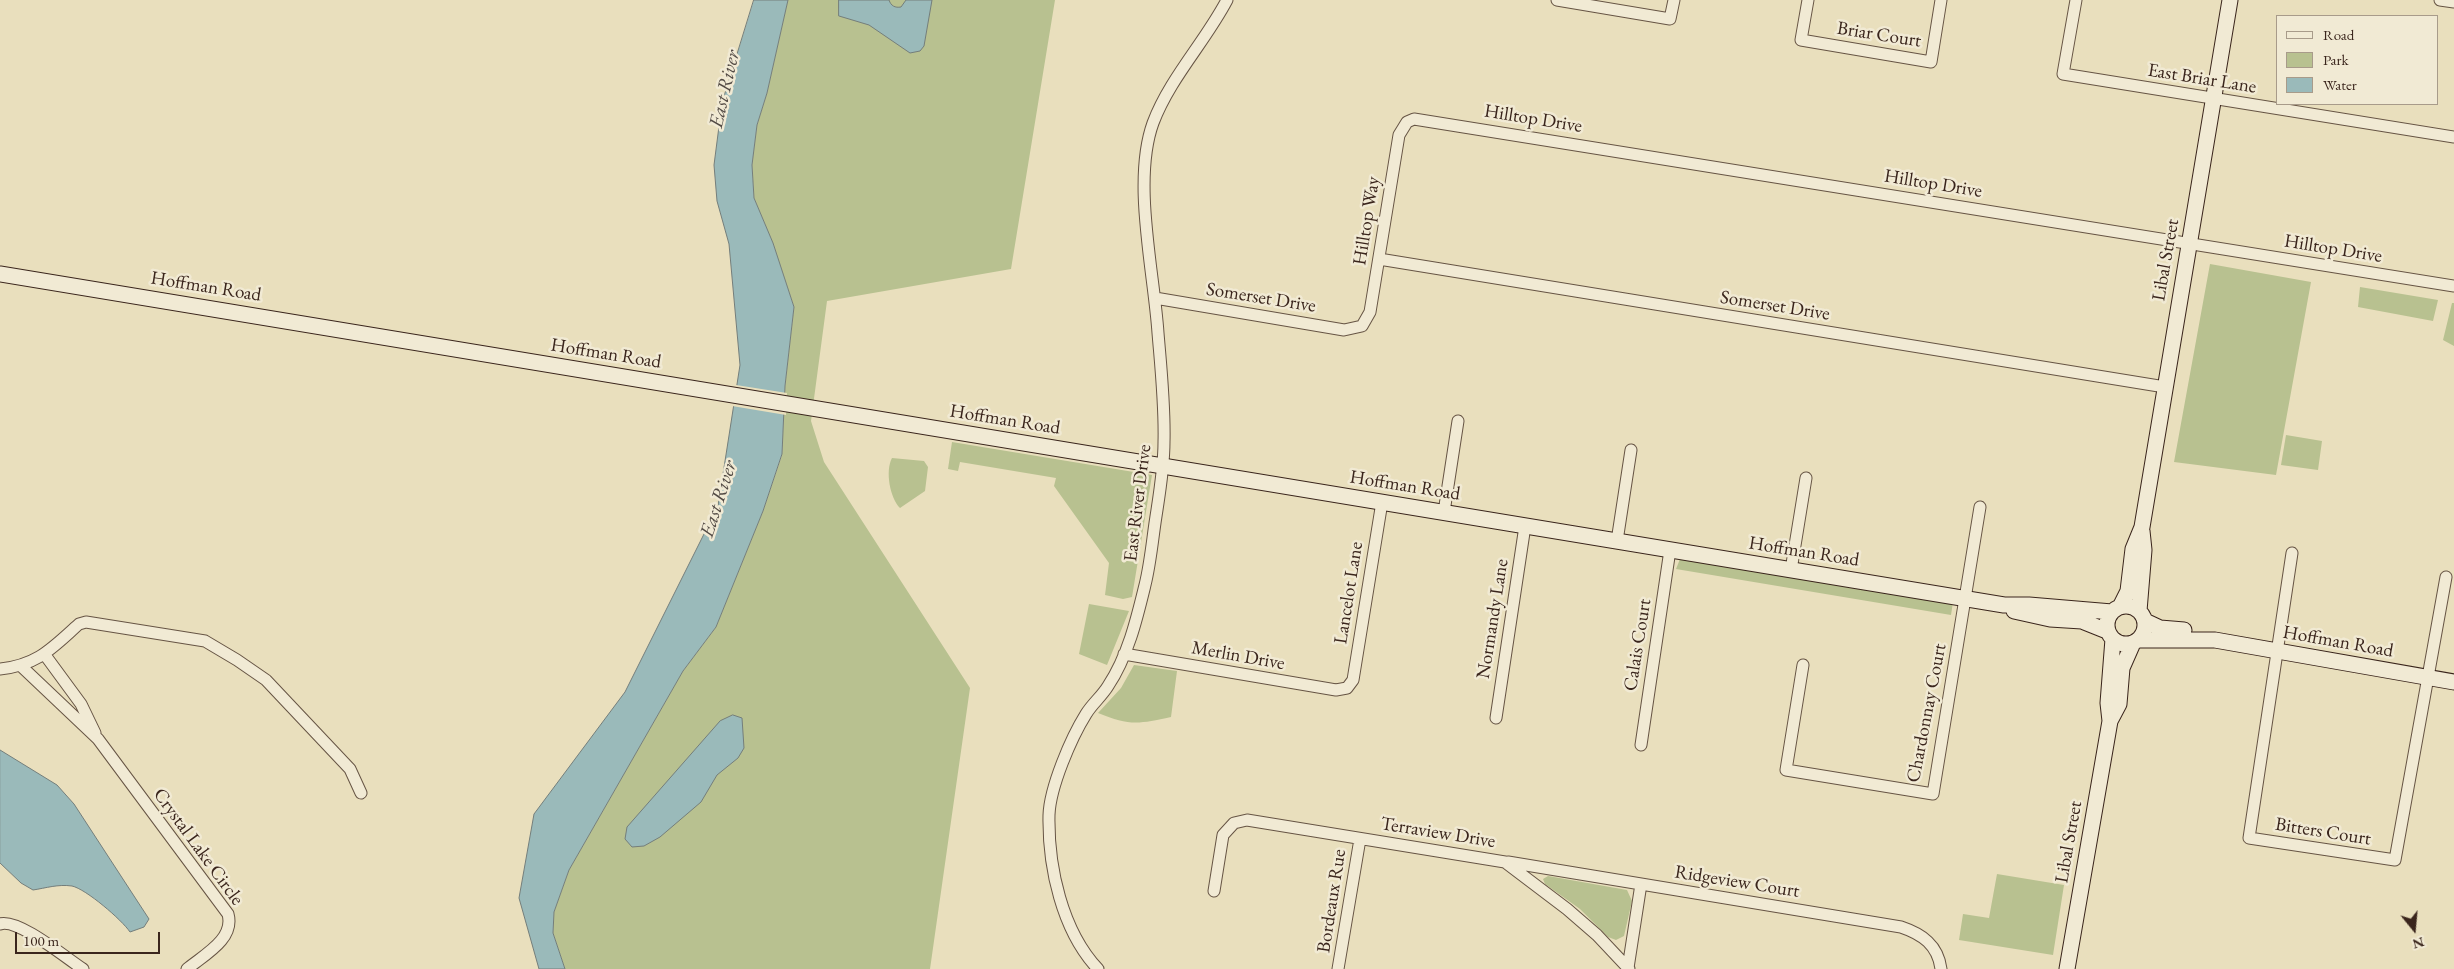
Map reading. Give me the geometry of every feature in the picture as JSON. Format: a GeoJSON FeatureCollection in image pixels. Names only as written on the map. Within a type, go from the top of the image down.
{"type":"FeatureCollection","features":[{"type":"Feature","properties":{"kind":"street","name":"East River Drive"},"geometry":{"type":"LineString","coordinates":[[1098,969],[1076,939],[1063,904],[1056,880],[1049,813],[1072,738],[1087,712],[1109,685],[1124,654],[1134,627],[1146,580],[1163,466],[1164,440],[1155,298],[1145,197],[1145,160],[1153,124],[1171,88],[1215,23],[1227,0]]}},
{"type":"Feature","properties":{"kind":"street"},"geometry":{"type":"LineString","coordinates":[[1557,0],[1670,19],[1674,0]]}},
{"type":"Feature","properties":{"kind":"street","name":"Briar Court"},"geometry":{"type":"LineString","coordinates":[[1808,0],[1801,40],[1931,62],[1941,0]]}},
{"type":"Feature","properties":{"kind":"street","name":"East Briar Lane"},"geometry":{"type":"LineString","coordinates":[[2076,0],[2063,74],[2454,137]]}},
{"type":"Feature","properties":{"kind":"street","name":"Libal Street"},"geometry":{"type":"LineString","coordinates":[[2116,609],[2128,591],[2133,549],[2142,527],[2230,0]]}},
{"type":"Feature","properties":{"kind":"street"},"geometry":{"type":"LineString","coordinates":[[2440,0],[2454,2]]}},
{"type":"Feature","properties":{"kind":"street","name":"Hilltop Drive"},"geometry":{"type":"LineString","coordinates":[[1407,122],[1423,119],[2454,286]]}},
{"type":"Feature","properties":{"kind":"street","name":"Hilltop Way"},"geometry":{"type":"LineString","coordinates":[[1362,326],[1370,312],[1399,135],[1407,122]]}},
{"type":"Feature","properties":{"kind":"street","name":"Somerset Drive"},"geometry":{"type":"LineString","coordinates":[[1379,259],[2165,387]]}},
{"type":"Feature","properties":{"kind":"street","name":"Hoffman Road"},"geometry":{"type":"LineString","coordinates":[[0,274],[1966,599],[2004,605],[2116,609]]}},
{"type":"Feature","properties":{"kind":"street","name":"Somerset Drive"},"geometry":{"type":"LineString","coordinates":[[1155,298],[1344,330],[1362,326]]}},
{"type":"Feature","properties":{"kind":"street"},"geometry":{"type":"LineString","coordinates":[[1444,512],[1458,421]]}},
{"type":"Feature","properties":{"kind":"street"},"geometry":{"type":"LineString","coordinates":[[1617,541],[1631,450]]}},
{"type":"Feature","properties":{"kind":"street"},"geometry":{"type":"LineString","coordinates":[[1791,570],[1806,478]]}},
{"type":"Feature","properties":{"kind":"street","name":"Lancelot Lane"},"geometry":{"type":"LineString","coordinates":[[1347,688],[1353,680],[1382,502]]}},
{"type":"Feature","properties":{"kind":"street"},"geometry":{"type":"LineString","coordinates":[[1966,599],[1980,507]]}},
{"type":"Feature","properties":{"kind":"street","name":"Normandy Lane"},"geometry":{"type":"LineString","coordinates":[[1496,718],[1525,526]]}},
{"type":"Feature","properties":{"kind":"street","name":"Libal Street"},"geometry":{"type":"LineString","coordinates":[[2142,527],[2144,550],[2142,616]]}},
{"type":"Feature","properties":{"kind":"street","name":"Calais Court"},"geometry":{"type":"LineString","coordinates":[[1641,744],[1670,550]]}},
{"type":"Feature","properties":{"kind":"street"},"geometry":{"type":"LineString","coordinates":[[2277,652],[2292,553]]}},
{"type":"Feature","properties":{"kind":"street"},"geometry":{"type":"LineString","coordinates":[[2428,678],[2446,577]]}},
{"type":"Feature","properties":{"kind":"street","name":"Chardonnay Court"},"geometry":{"type":"LineString","coordinates":[[1803,665],[1786,770],[1933,794],[1966,599]]}},
{"type":"Feature","properties":{"kind":"street","name":"Hoffman Road"},"geometry":{"type":"LineString","coordinates":[[2004,605],[2026,615],[2082,621],[2110,635]]}},
{"type":"Feature","properties":{"kind":"street"},"geometry":{"type":"LineString","coordinates":[[2131,606],[2142,616],[2144,632],[2136,642],[2122,644],[2110,635],[2107,621],[2116,609],[2131,606]]}},
{"type":"Feature","properties":{"kind":"street","name":"Hoffman Road"},"geometry":{"type":"LineString","coordinates":[[2142,616],[2160,628],[2196,631],[2215,640]]}},
{"type":"Feature","properties":{"kind":"street"},"geometry":{"type":"LineString","coordinates":[[0,669],[21,666],[44,654],[79,624],[86,622],[205,641],[266,680],[350,769],[361,793]]}},
{"type":"Feature","properties":{"kind":"street","name":"Libal Street"},"geometry":{"type":"LineString","coordinates":[[2067,969],[2110,721],[2108,704],[2110,635]]}},
{"type":"Feature","properties":{"kind":"street","name":"Hoffman Road"},"geometry":{"type":"LineString","coordinates":[[2136,642],[2215,640],[2454,682]]}},
{"type":"Feature","properties":{"kind":"street","name":"Libal Street"},"geometry":{"type":"LineString","coordinates":[[2110,721],[2119,704],[2122,668],[2136,642]]}},
{"type":"Feature","properties":{"kind":"street","name":"Bitters Court"},"geometry":{"type":"LineString","coordinates":[[2277,652],[2249,838],[2395,860],[2428,678]]}},
{"type":"Feature","properties":{"kind":"street","name":"Crystal Lake Circle"},"geometry":{"type":"LineString","coordinates":[[44,654],[81,704],[98,739]]}},
{"type":"Feature","properties":{"kind":"street","name":"Merlin Drive"},"geometry":{"type":"LineString","coordinates":[[1124,654],[1336,690],[1347,688]]}},
{"type":"Feature","properties":{"kind":"street","name":"Crystal Lake Circle"},"geometry":{"type":"LineString","coordinates":[[21,666],[98,739],[228,914],[231,924],[226,936],[187,969]]}},
{"type":"Feature","properties":{"kind":"street","name":"Terraview Drive"},"geometry":{"type":"LineString","coordinates":[[1214,890],[1223,835],[1234,823],[1247,820],[1505,862],[1567,909],[1597,935],[1628,968]]}},
{"type":"Feature","properties":{"kind":"street","name":"Bordeaux Rue"},"geometry":{"type":"LineString","coordinates":[[1338,969],[1360,838]]}},
{"type":"Feature","properties":{"kind":"street","name":"Ridgeview Court"},"geometry":{"type":"LineString","coordinates":[[1505,862],[1901,927],[1918,933],[1931,945],[1940,959],[1941,969]]}},
{"type":"Feature","properties":{"kind":"street","name":"Terraview Drive"},"geometry":{"type":"LineString","coordinates":[[1628,968],[1641,884]]}},
{"type":"Feature","properties":{"kind":"street"},"geometry":{"type":"LineString","coordinates":[[0,924],[5,923],[21,928],[83,969]]}},
{"type":"Feature","properties":{"kind":"green space"},"geometry":{"type":"Polygon","coordinates":[[[788,0],[1055,0],[1011,269],[827,301],[811,421],[824,462],[970,688],[930,969],[565,969],[553,933],[554,912],[569,870],[683,671],[716,627],[763,511],[782,455],[785,386],[794,307],[773,244],[754,198],[752,165],[757,125],[767,93],[788,0]]]}},
{"type":"Feature","properties":{"kind":"green space"},"geometry":{"type":"Polygon","coordinates":[[[2210,264],[2311,282],[2276,475],[2174,462],[2210,264]]]}},
{"type":"Feature","properties":{"kind":"green space"},"geometry":{"type":"Polygon","coordinates":[[[2360,287],[2438,300],[2433,321],[2358,307],[2360,287]]]}},
{"type":"Feature","properties":{"kind":"green space"},"geometry":{"type":"Polygon","coordinates":[[[2452,303],[2454,303],[2454,346],[2443,340],[2452,303]]]}},
{"type":"Feature","properties":{"kind":"green space"},"geometry":{"type":"Polygon","coordinates":[[[2286,435],[2322,441],[2318,470],[2281,465],[2286,435]]]}},
{"type":"Feature","properties":{"kind":"green space"},"geometry":{"type":"Polygon","coordinates":[[[952,442],[1152,475],[1132,597],[1123,599],[1105,595],[1109,563],[1054,486],[1056,478],[960,462],[958,471],[948,469],[952,442]]]}},
{"type":"Feature","properties":{"kind":"green space"},"geometry":{"type":"Polygon","coordinates":[[[892,458],[924,461],[928,467],[925,491],[900,508],[896,504],[891,491],[889,470],[892,458]]]}},
{"type":"Feature","properties":{"kind":"green space"},"geometry":{"type":"Polygon","coordinates":[[[1680,559],[1953,602],[1951,615],[1676,569],[1680,559]]]}},
{"type":"Feature","properties":{"kind":"green space"},"geometry":{"type":"Polygon","coordinates":[[[1089,604],[1129,611],[1107,665],[1079,654],[1089,604]]]}},
{"type":"Feature","properties":{"kind":"green space"},"geometry":{"type":"Polygon","coordinates":[[[1134,665],[1177,671],[1171,717],[1142,722],[1126,722],[1098,713],[1121,688],[1134,665]]]}},
{"type":"Feature","properties":{"kind":"green space"},"geometry":{"type":"Polygon","coordinates":[[[1997,874],[2064,885],[2053,955],[1959,940],[1963,914],[1989,918],[1997,874]]]}},
{"type":"Feature","properties":{"kind":"green space"},"geometry":{"type":"Polygon","coordinates":[[[1548,876],[1627,890],[1632,901],[1624,936],[1616,940],[1608,937],[1580,909],[1545,884],[1543,879],[1548,876]]]}},
{"type":"Feature","properties":{"kind":"water"},"geometry":{"type":"Polygon","coordinates":[[[754,0],[788,0],[767,93],[757,125],[752,165],[754,198],[773,243],[794,307],[785,386],[782,454],[763,511],[716,627],[683,671],[569,870],[554,912],[553,933],[565,969],[539,969],[519,898],[534,814],[625,692],[718,506],[740,365],[729,244],[717,201],[714,165],[722,103],[754,0]]]}},
{"type":"Feature","properties":{"kind":"water"},"geometry":{"type":"Polygon","coordinates":[[[839,0],[889,0],[895,7],[901,7],[906,0],[932,0],[924,46],[920,51],[910,53],[869,25],[839,16],[839,0]]]}},
{"type":"Feature","properties":{"kind":"water"},"geometry":{"type":"Polygon","coordinates":[[[733,715],[742,718],[744,748],[738,758],[717,775],[701,802],[660,837],[644,846],[632,847],[625,839],[627,827],[720,721],[733,715]]]}},
{"type":"Feature","properties":{"kind":"water"},"geometry":{"type":"Polygon","coordinates":[[[0,750],[57,785],[74,804],[149,919],[144,927],[130,932],[120,920],[103,906],[86,893],[72,886],[57,886],[33,890],[21,883],[0,863],[0,750]]]}},
{"type":"Feature","properties":{"kind":"pier"},"geometry":{"type":"Polygon","coordinates":[[[736,385],[787,393],[786,415],[732,406],[736,385]]]}},
{"type":"Feature","properties":{"kind":"water label","name":"East River"},"geometry":{"type":"Point","coordinates":[725,89]}},
{"type":"Feature","properties":{"kind":"water label","name":"East River"},"geometry":{"type":"Point","coordinates":[719,499]}}]}
